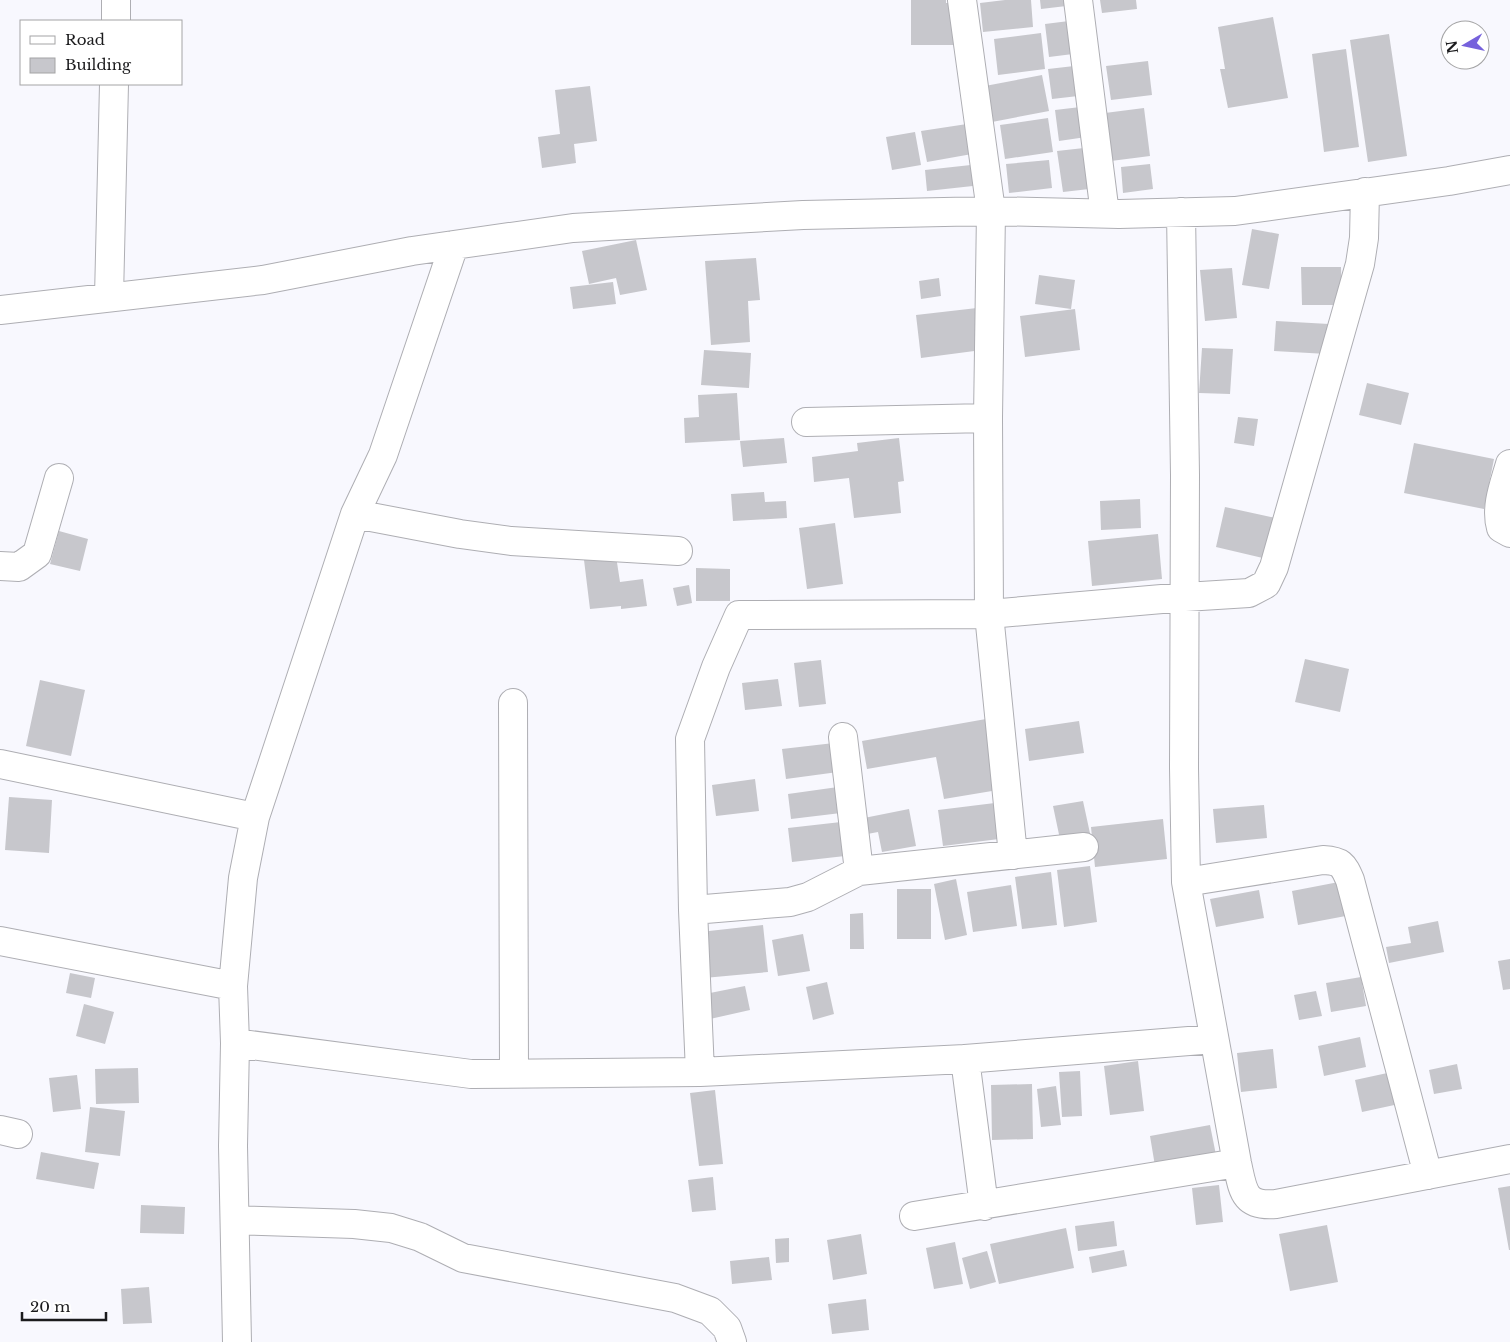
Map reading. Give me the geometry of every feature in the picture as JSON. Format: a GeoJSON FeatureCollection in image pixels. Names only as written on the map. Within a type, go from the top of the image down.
{"type":"FeatureCollection","features":[{"type":"Feature","properties":{"kind":"street"},"geometry":{"type":"LineString","coordinates":[[116,0],[116,20]]}},
{"type":"Feature","properties":{"kind":"street"},"geometry":{"type":"LineString","coordinates":[[962,0],[991,211],[988,418],[989,614],[1013,856]]}},
{"type":"Feature","properties":{"kind":"street"},"geometry":{"type":"LineString","coordinates":[[1078,0],[1105,214]]}},
{"type":"Feature","properties":{"kind":"street"},"geometry":{"type":"LineString","coordinates":[[109,297],[114,85]]}},
{"type":"Feature","properties":{"kind":"street"},"geometry":{"type":"LineString","coordinates":[[0,310],[263,280],[412,251],[573,228],[803,215],[991,211],[1105,214],[1235,211],[1510,170]]}},
{"type":"Feature","properties":{"kind":"street"},"geometry":{"type":"LineString","coordinates":[[700,1072],[693,910],[690,739],[716,667],[739,615],[989,614],[1185,596],[1249,593],[1266,584],[1274,567],[1360,264],[1364,238],[1365,192]]}},
{"type":"Feature","properties":{"kind":"street"},"geometry":{"type":"LineString","coordinates":[[1181,212],[1186,882],[1243,1190],[1251,1201],[1263,1205],[1510,1159]]}},
{"type":"Feature","properties":{"kind":"street"},"geometry":{"type":"LineString","coordinates":[[238,1342],[233,1146],[235,1043],[233,986],[243,878],[255,816],[355,514],[383,455],[454,245]]}},
{"type":"Feature","properties":{"kind":"street"},"geometry":{"type":"LineString","coordinates":[[806,422],[988,418]]}},
{"type":"Feature","properties":{"kind":"street"},"geometry":{"type":"LineString","coordinates":[[1510,464],[1500,500],[1498,517],[1501,528],[1510,533]]}},
{"type":"Feature","properties":{"kind":"street"},"geometry":{"type":"LineString","coordinates":[[0,566],[19,567],[37,554],[59,478]]}},
{"type":"Feature","properties":{"kind":"street"},"geometry":{"type":"LineString","coordinates":[[355,514],[460,534],[511,540],[678,551]]}},
{"type":"Feature","properties":{"kind":"street"},"geometry":{"type":"LineString","coordinates":[[513,703],[514,1073]]}},
{"type":"Feature","properties":{"kind":"street"},"geometry":{"type":"LineString","coordinates":[[843,737],[859,871]]}},
{"type":"Feature","properties":{"kind":"street"},"geometry":{"type":"LineString","coordinates":[[0,764],[255,816]]}},
{"type":"Feature","properties":{"kind":"street"},"geometry":{"type":"LineString","coordinates":[[693,910],[790,902],[808,897],[859,871],[1084,847]]}},
{"type":"Feature","properties":{"kind":"street"},"geometry":{"type":"LineString","coordinates":[[1186,882],[1323,860],[1336,861],[1344,867],[1350,880],[1428,1175]]}},
{"type":"Feature","properties":{"kind":"street"},"geometry":{"type":"LineString","coordinates":[[0,941],[233,986]]}},
{"type":"Feature","properties":{"kind":"street"},"geometry":{"type":"LineString","coordinates":[[235,1043],[471,1074],[700,1072],[965,1059],[1214,1039]]}},
{"type":"Feature","properties":{"kind":"street"},"geometry":{"type":"LineString","coordinates":[[965,1059],[984,1206]]}},
{"type":"Feature","properties":{"kind":"street"},"geometry":{"type":"LineString","coordinates":[[914,1216],[1237,1163]]}},
{"type":"Feature","properties":{"kind":"street"},"geometry":{"type":"LineString","coordinates":[[235,1220],[354,1224],[391,1228],[420,1237],[463,1258],[674,1298],[710,1311],[727,1328],[732,1342]]}},
{"type":"Feature","properties":{"kind":"building"},"geometry":{"type":"Polygon","coordinates":[[[911,0],[946,0],[946,3],[962,3],[961,45],[911,45],[911,0]]]}},
{"type":"Feature","properties":{"kind":"building"},"geometry":{"type":"Polygon","coordinates":[[[1005,0],[1031,0],[1033,27],[983,32],[980,3],[1005,0]]]}},
{"type":"Feature","properties":{"kind":"building"},"geometry":{"type":"Polygon","coordinates":[[[1040,0],[1074,0],[1075,5],[1041,9],[1040,0]]]}},
{"type":"Feature","properties":{"kind":"building"},"geometry":{"type":"Polygon","coordinates":[[[1100,0],[1136,0],[1137,9],[1102,13],[1100,0]]]}},
{"type":"Feature","properties":{"kind":"building"},"geometry":{"type":"Polygon","coordinates":[[[1273,17],[1288,98],[1228,108],[1220,69],[1225,69],[1218,27],[1273,17]]]}},
{"type":"Feature","properties":{"kind":"building"},"geometry":{"type":"Polygon","coordinates":[[[1077,20],[1081,53],[1049,57],[1045,24],[1077,20]]]}},
{"type":"Feature","properties":{"kind":"building"},"geometry":{"type":"Polygon","coordinates":[[[1041,33],[1045,69],[998,75],[994,39],[1041,33]]]}},
{"type":"Feature","properties":{"kind":"building"},"geometry":{"type":"Polygon","coordinates":[[[1389,34],[1407,156],[1368,162],[1350,40],[1389,34]]]}},
{"type":"Feature","properties":{"kind":"building"},"geometry":{"type":"Polygon","coordinates":[[[1346,49],[1359,147],[1324,152],[1312,54],[1346,49]]]}},
{"type":"Feature","properties":{"kind":"building"},"geometry":{"type":"Polygon","coordinates":[[[1148,61],[1152,95],[1111,100],[1106,66],[1148,61]]]}},
{"type":"Feature","properties":{"kind":"building"},"geometry":{"type":"Polygon","coordinates":[[[1083,65],[1087,95],[1052,99],[1048,69],[1083,65]]]}},
{"type":"Feature","properties":{"kind":"building"},"geometry":{"type":"Polygon","coordinates":[[[1042,75],[1049,111],[992,122],[985,86],[1042,75]]]}},
{"type":"Feature","properties":{"kind":"building"},"geometry":{"type":"Polygon","coordinates":[[[590,86],[597,141],[574,144],[576,163],[542,168],[538,137],[560,134],[555,90],[590,86]]]}},
{"type":"Feature","properties":{"kind":"building"},"geometry":{"type":"Polygon","coordinates":[[[1089,106],[1093,136],[1059,141],[1055,110],[1089,106]]]}},
{"type":"Feature","properties":{"kind":"building"},"geometry":{"type":"Polygon","coordinates":[[[1144,108],[1150,156],[1111,161],[1105,113],[1144,108]]]}},
{"type":"Feature","properties":{"kind":"building"},"geometry":{"type":"Polygon","coordinates":[[[1048,118],[1053,152],[1005,159],[1000,125],[1048,118]]]}},
{"type":"Feature","properties":{"kind":"building"},"geometry":{"type":"Polygon","coordinates":[[[967,124],[972,154],[927,162],[921,131],[967,124]]]}},
{"type":"Feature","properties":{"kind":"building"},"geometry":{"type":"Polygon","coordinates":[[[915,132],[921,165],[892,170],[886,137],[915,132]]]}},
{"type":"Feature","properties":{"kind":"building"},"geometry":{"type":"Polygon","coordinates":[[[1093,147],[1098,188],[1063,192],[1057,151],[1093,147]]]}},
{"type":"Feature","properties":{"kind":"building"},"geometry":{"type":"Polygon","coordinates":[[[1049,160],[1052,188],[1009,193],[1006,164],[1049,160]]]}},
{"type":"Feature","properties":{"kind":"building"},"geometry":{"type":"Polygon","coordinates":[[[980,164],[982,185],[927,191],[925,170],[980,164]]]}},
{"type":"Feature","properties":{"kind":"building"},"geometry":{"type":"Polygon","coordinates":[[[1150,164],[1153,189],[1123,193],[1121,167],[1150,164]]]}},
{"type":"Feature","properties":{"kind":"building"},"geometry":{"type":"Polygon","coordinates":[[[1252,229],[1279,234],[1269,289],[1242,285],[1252,229]]]}},
{"type":"Feature","properties":{"kind":"building"},"geometry":{"type":"Polygon","coordinates":[[[636,240],[647,290],[620,295],[616,278],[589,284],[582,251],[636,240]]]}},
{"type":"Feature","properties":{"kind":"building"},"geometry":{"type":"Polygon","coordinates":[[[756,258],[760,300],[748,301],[750,342],[711,345],[705,261],[756,258]]]}},
{"type":"Feature","properties":{"kind":"building"},"geometry":{"type":"Polygon","coordinates":[[[1301,267],[1341,267],[1342,305],[1302,305],[1301,267]]]}},
{"type":"Feature","properties":{"kind":"building"},"geometry":{"type":"Polygon","coordinates":[[[1232,268],[1237,318],[1205,321],[1200,270],[1232,268]]]}},
{"type":"Feature","properties":{"kind":"building"},"geometry":{"type":"Polygon","coordinates":[[[1039,275],[1075,280],[1071,309],[1035,304],[1039,275]]]}},
{"type":"Feature","properties":{"kind":"building"},"geometry":{"type":"Polygon","coordinates":[[[939,278],[941,296],[921,299],[919,281],[939,278]]]}},
{"type":"Feature","properties":{"kind":"building"},"geometry":{"type":"Polygon","coordinates":[[[613,282],[616,304],[573,309],[570,287],[613,282]]]}},
{"type":"Feature","properties":{"kind":"building"},"geometry":{"type":"Polygon","coordinates":[[[977,308],[982,350],[921,358],[916,315],[977,308]]]}},
{"type":"Feature","properties":{"kind":"building"},"geometry":{"type":"Polygon","coordinates":[[[1075,309],[1080,350],[1025,357],[1020,316],[1075,309]]]}},
{"type":"Feature","properties":{"kind":"building"},"geometry":{"type":"Polygon","coordinates":[[[1276,321],[1329,324],[1327,354],[1274,351],[1276,321]]]}},
{"type":"Feature","properties":{"kind":"building"},"geometry":{"type":"Polygon","coordinates":[[[1202,348],[1233,349],[1230,394],[1199,393],[1202,348]]]}},
{"type":"Feature","properties":{"kind":"building"},"geometry":{"type":"Polygon","coordinates":[[[704,350],[751,353],[749,388],[701,385],[704,350]]]}},
{"type":"Feature","properties":{"kind":"building"},"geometry":{"type":"Polygon","coordinates":[[[1367,383],[1409,393],[1401,425],[1359,415],[1367,383]]]}},
{"type":"Feature","properties":{"kind":"building"},"geometry":{"type":"Polygon","coordinates":[[[737,393],[740,440],[685,443],[684,418],[699,417],[698,395],[737,393]]]}},
{"type":"Feature","properties":{"kind":"building"},"geometry":{"type":"Polygon","coordinates":[[[1238,417],[1258,419],[1254,446],[1234,443],[1238,417]]]}},
{"type":"Feature","properties":{"kind":"building"},"geometry":{"type":"Polygon","coordinates":[[[784,438],[787,463],[743,467],[740,441],[784,438]]]}},
{"type":"Feature","properties":{"kind":"building"},"geometry":{"type":"Polygon","coordinates":[[[899,438],[904,481],[898,482],[901,513],[854,518],[849,478],[814,482],[812,457],[858,451],[857,443],[899,438]]]}},
{"type":"Feature","properties":{"kind":"building"},"geometry":{"type":"Polygon","coordinates":[[[1414,443],[1494,459],[1484,509],[1404,493],[1414,443]]]}},
{"type":"Feature","properties":{"kind":"building"},"geometry":{"type":"Polygon","coordinates":[[[764,492],[765,502],[786,501],[787,518],[733,521],[731,494],[764,492]]]}},
{"type":"Feature","properties":{"kind":"building"},"geometry":{"type":"Polygon","coordinates":[[[1140,499],[1141,528],[1101,530],[1100,501],[1140,499]]]}},
{"type":"Feature","properties":{"kind":"building"},"geometry":{"type":"Polygon","coordinates":[[[1225,507],[1276,518],[1267,559],[1216,547],[1225,507]]]}},
{"type":"Feature","properties":{"kind":"building"},"geometry":{"type":"Polygon","coordinates":[[[835,523],[843,584],[807,589],[799,528],[835,523]]]}},
{"type":"Feature","properties":{"kind":"building"},"geometry":{"type":"Polygon","coordinates":[[[59,531],[88,539],[80,571],[50,564],[59,531]]]}},
{"type":"Feature","properties":{"kind":"building"},"geometry":{"type":"Polygon","coordinates":[[[1158,534],[1162,579],[1092,586],[1088,541],[1158,534]]]}},
{"type":"Feature","properties":{"kind":"building"},"geometry":{"type":"Polygon","coordinates":[[[616,556],[620,582],[643,579],[647,606],[621,609],[621,606],[590,609],[584,560],[616,556]]]}},
{"type":"Feature","properties":{"kind":"building"},"geometry":{"type":"Polygon","coordinates":[[[696,568],[730,569],[730,601],[696,601],[696,568]]]}},
{"type":"Feature","properties":{"kind":"building"},"geometry":{"type":"Polygon","coordinates":[[[689,585],[692,603],[677,606],[673,588],[689,585]]]}},
{"type":"Feature","properties":{"kind":"building"},"geometry":{"type":"Polygon","coordinates":[[[1305,659],[1349,669],[1340,712],[1295,702],[1305,659]]]}},
{"type":"Feature","properties":{"kind":"building"},"geometry":{"type":"Polygon","coordinates":[[[821,660],[826,704],[799,707],[794,663],[821,660]]]}},
{"type":"Feature","properties":{"kind":"building"},"geometry":{"type":"Polygon","coordinates":[[[778,679],[782,706],[745,710],[742,683],[778,679]]]}},
{"type":"Feature","properties":{"kind":"building"},"geometry":{"type":"Polygon","coordinates":[[[40,680],[85,690],[71,756],[26,746],[40,680]]]}},
{"type":"Feature","properties":{"kind":"building"},"geometry":{"type":"Polygon","coordinates":[[[986,719],[998,790],[944,799],[936,757],[867,769],[862,741],[986,719]]]}},
{"type":"Feature","properties":{"kind":"building"},"geometry":{"type":"Polygon","coordinates":[[[1079,721],[1084,753],[1029,761],[1025,729],[1079,721]]]}},
{"type":"Feature","properties":{"kind":"building"},"geometry":{"type":"Polygon","coordinates":[[[834,743],[838,772],[786,779],[782,749],[834,743]]]}},
{"type":"Feature","properties":{"kind":"building"},"geometry":{"type":"Polygon","coordinates":[[[755,779],[759,811],[716,816],[712,785],[755,779]]]}},
{"type":"Feature","properties":{"kind":"building"},"geometry":{"type":"Polygon","coordinates":[[[838,787],[841,813],[791,819],[788,794],[838,787]]]}},
{"type":"Feature","properties":{"kind":"building"},"geometry":{"type":"Polygon","coordinates":[[[9,797],[52,800],[49,853],[5,850],[9,797]]]}},
{"type":"Feature","properties":{"kind":"building"},"geometry":{"type":"Polygon","coordinates":[[[1083,801],[1091,838],[1061,844],[1053,806],[1083,801]]]}},
{"type":"Feature","properties":{"kind":"building"},"geometry":{"type":"Polygon","coordinates":[[[1003,802],[1007,838],[943,846],[938,810],[1003,802]]]}},
{"type":"Feature","properties":{"kind":"building"},"geometry":{"type":"Polygon","coordinates":[[[1264,805],[1267,838],[1216,843],[1213,809],[1264,805]]]}},
{"type":"Feature","properties":{"kind":"building"},"geometry":{"type":"Polygon","coordinates":[[[909,809],[916,846],[882,852],[878,832],[862,835],[859,819],[909,809]]]}},
{"type":"Feature","properties":{"kind":"building"},"geometry":{"type":"Polygon","coordinates":[[[1163,819],[1167,859],[1095,867],[1091,827],[1163,819]]]}},
{"type":"Feature","properties":{"kind":"building"},"geometry":{"type":"Polygon","coordinates":[[[841,822],[845,856],[792,862],[788,828],[841,822]]]}},
{"type":"Feature","properties":{"kind":"building"},"geometry":{"type":"Polygon","coordinates":[[[1090,866],[1097,922],[1064,927],[1057,870],[1090,866]]]}},
{"type":"Feature","properties":{"kind":"building"},"geometry":{"type":"Polygon","coordinates":[[[1051,872],[1057,925],[1022,929],[1015,877],[1051,872]]]}},
{"type":"Feature","properties":{"kind":"building"},"geometry":{"type":"Polygon","coordinates":[[[956,879],[967,935],[945,940],[934,884],[956,879]]]}},
{"type":"Feature","properties":{"kind":"building"},"geometry":{"type":"Polygon","coordinates":[[[1344,881],[1351,915],[1298,925],[1292,891],[1344,881]]]}},
{"type":"Feature","properties":{"kind":"building"},"geometry":{"type":"Polygon","coordinates":[[[1011,885],[1017,926],[973,932],[967,892],[1011,885]]]}},
{"type":"Feature","properties":{"kind":"building"},"geometry":{"type":"Polygon","coordinates":[[[897,889],[931,889],[931,939],[897,939],[897,889]]]}},
{"type":"Feature","properties":{"kind":"building"},"geometry":{"type":"Polygon","coordinates":[[[1259,890],[1264,918],[1216,927],[1210,899],[1259,890]]]}},
{"type":"Feature","properties":{"kind":"building"},"geometry":{"type":"Polygon","coordinates":[[[863,913],[864,949],[850,949],[850,914],[863,913]]]}},
{"type":"Feature","properties":{"kind":"building"},"geometry":{"type":"Polygon","coordinates":[[[1438,921],[1444,952],[1389,963],[1386,947],[1411,943],[1408,927],[1438,921]]]}},
{"type":"Feature","properties":{"kind":"building"},"geometry":{"type":"Polygon","coordinates":[[[763,925],[768,972],[704,978],[700,932],[763,925]]]}},
{"type":"Feature","properties":{"kind":"building"},"geometry":{"type":"Polygon","coordinates":[[[803,934],[810,971],[778,976],[772,940],[803,934]]]}},
{"type":"Feature","properties":{"kind":"building"},"geometry":{"type":"Polygon","coordinates":[[[1510,959],[1510,989],[1503,990],[1498,961],[1510,959]]]}},
{"type":"Feature","properties":{"kind":"building"},"geometry":{"type":"Polygon","coordinates":[[[70,973],[95,978],[91,998],[66,993],[70,973]]]}},
{"type":"Feature","properties":{"kind":"building"},"geometry":{"type":"Polygon","coordinates":[[[1361,977],[1366,1006],[1331,1012],[1326,983],[1361,977]]]}},
{"type":"Feature","properties":{"kind":"building"},"geometry":{"type":"Polygon","coordinates":[[[827,982],[834,1014],[813,1020],[806,987],[827,982]]]}},
{"type":"Feature","properties":{"kind":"building"},"geometry":{"type":"Polygon","coordinates":[[[745,986],[750,1010],[710,1019],[705,994],[745,986]]]}},
{"type":"Feature","properties":{"kind":"building"},"geometry":{"type":"Polygon","coordinates":[[[1316,991],[1322,1016],[1299,1020],[1294,995],[1316,991]]]}},
{"type":"Feature","properties":{"kind":"building"},"geometry":{"type":"Polygon","coordinates":[[[84,1004],[114,1012],[105,1044],[76,1036],[84,1004]]]}},
{"type":"Feature","properties":{"kind":"building"},"geometry":{"type":"Polygon","coordinates":[[[1360,1037],[1366,1067],[1324,1076],[1318,1046],[1360,1037]]]}},
{"type":"Feature","properties":{"kind":"building"},"geometry":{"type":"Polygon","coordinates":[[[1273,1049],[1277,1088],[1241,1092],[1237,1053],[1273,1049]]]}},
{"type":"Feature","properties":{"kind":"building"},"geometry":{"type":"Polygon","coordinates":[[[1138,1061],[1144,1111],[1110,1115],[1104,1066],[1138,1061]]]}},
{"type":"Feature","properties":{"kind":"building"},"geometry":{"type":"Polygon","coordinates":[[[1457,1064],[1462,1089],[1434,1094],[1429,1070],[1457,1064]]]}},
{"type":"Feature","properties":{"kind":"building"},"geometry":{"type":"Polygon","coordinates":[[[138,1068],[139,1103],[96,1104],[95,1069],[138,1068]]]}},
{"type":"Feature","properties":{"kind":"building"},"geometry":{"type":"Polygon","coordinates":[[[1080,1071],[1082,1116],[1062,1117],[1059,1072],[1080,1071]]]}},
{"type":"Feature","properties":{"kind":"building"},"geometry":{"type":"Polygon","coordinates":[[[1392,1072],[1399,1104],[1362,1112],[1355,1080],[1392,1072]]]}},
{"type":"Feature","properties":{"kind":"building"},"geometry":{"type":"Polygon","coordinates":[[[77,1075],[81,1109],[53,1112],[49,1078],[77,1075]]]}},
{"type":"Feature","properties":{"kind":"building"},"geometry":{"type":"Polygon","coordinates":[[[1032,1084],[1033,1139],[992,1140],[991,1085],[1032,1084]]]}},
{"type":"Feature","properties":{"kind":"building"},"geometry":{"type":"Polygon","coordinates":[[[1056,1086],[1061,1125],[1041,1127],[1037,1089],[1056,1086]]]}},
{"type":"Feature","properties":{"kind":"building"},"geometry":{"type":"Polygon","coordinates":[[[715,1090],[723,1164],[699,1166],[690,1093],[715,1090]]]}},
{"type":"Feature","properties":{"kind":"building"},"geometry":{"type":"Polygon","coordinates":[[[90,1107],[125,1111],[120,1156],[85,1152],[90,1107]]]}},
{"type":"Feature","properties":{"kind":"building"},"geometry":{"type":"Polygon","coordinates":[[[1210,1125],[1216,1155],[1155,1166],[1150,1136],[1210,1125]]]}},
{"type":"Feature","properties":{"kind":"building"},"geometry":{"type":"Polygon","coordinates":[[[41,1152],[99,1163],[94,1189],[36,1179],[41,1152]]]}},
{"type":"Feature","properties":{"kind":"building"},"geometry":{"type":"Polygon","coordinates":[[[713,1177],[716,1210],[692,1212],[688,1180],[713,1177]]]}},
{"type":"Feature","properties":{"kind":"building"},"geometry":{"type":"Polygon","coordinates":[[[1219,1185],[1223,1222],[1196,1225],[1192,1188],[1219,1185]]]}},
{"type":"Feature","properties":{"kind":"building"},"geometry":{"type":"Polygon","coordinates":[[[1510,1186],[1510,1250],[1509,1250],[1498,1188],[1510,1186]]]}},
{"type":"Feature","properties":{"kind":"building"},"geometry":{"type":"Polygon","coordinates":[[[141,1205],[185,1207],[184,1234],[140,1233],[141,1205]]]}},
{"type":"Feature","properties":{"kind":"building"},"geometry":{"type":"Polygon","coordinates":[[[1114,1221],[1117,1246],[1078,1251],[1075,1226],[1114,1221]]]}},
{"type":"Feature","properties":{"kind":"building"},"geometry":{"type":"Polygon","coordinates":[[[1327,1225],[1338,1282],[1290,1291],[1279,1234],[1327,1225]]]}},
{"type":"Feature","properties":{"kind":"building"},"geometry":{"type":"Polygon","coordinates":[[[1066,1228],[1074,1268],[999,1284],[990,1244],[1066,1228]]]}},
{"type":"Feature","properties":{"kind":"building"},"geometry":{"type":"Polygon","coordinates":[[[861,1234],[867,1274],[833,1280],[827,1240],[861,1234]]]}},
{"type":"Feature","properties":{"kind":"building"},"geometry":{"type":"Polygon","coordinates":[[[789,1238],[789,1262],[776,1263],[775,1239],[789,1238]]]}},
{"type":"Feature","properties":{"kind":"building"},"geometry":{"type":"Polygon","coordinates":[[[955,1242],[963,1284],[934,1289],[926,1248],[955,1242]]]}},
{"type":"Feature","properties":{"kind":"building"},"geometry":{"type":"Polygon","coordinates":[[[1124,1250],[1127,1266],[1092,1273],[1089,1257],[1124,1250]]]}},
{"type":"Feature","properties":{"kind":"building"},"geometry":{"type":"Polygon","coordinates":[[[987,1251],[996,1282],[970,1289],[962,1258],[987,1251]]]}},
{"type":"Feature","properties":{"kind":"building"},"geometry":{"type":"Polygon","coordinates":[[[769,1257],[772,1280],[732,1284],[730,1261],[769,1257]]]}},
{"type":"Feature","properties":{"kind":"building"},"geometry":{"type":"Polygon","coordinates":[[[149,1287],[152,1323],[123,1324],[121,1289],[149,1287]]]}},
{"type":"Feature","properties":{"kind":"building"},"geometry":{"type":"Polygon","coordinates":[[[866,1299],[869,1330],[832,1334],[828,1304],[866,1299]]]}}]}
